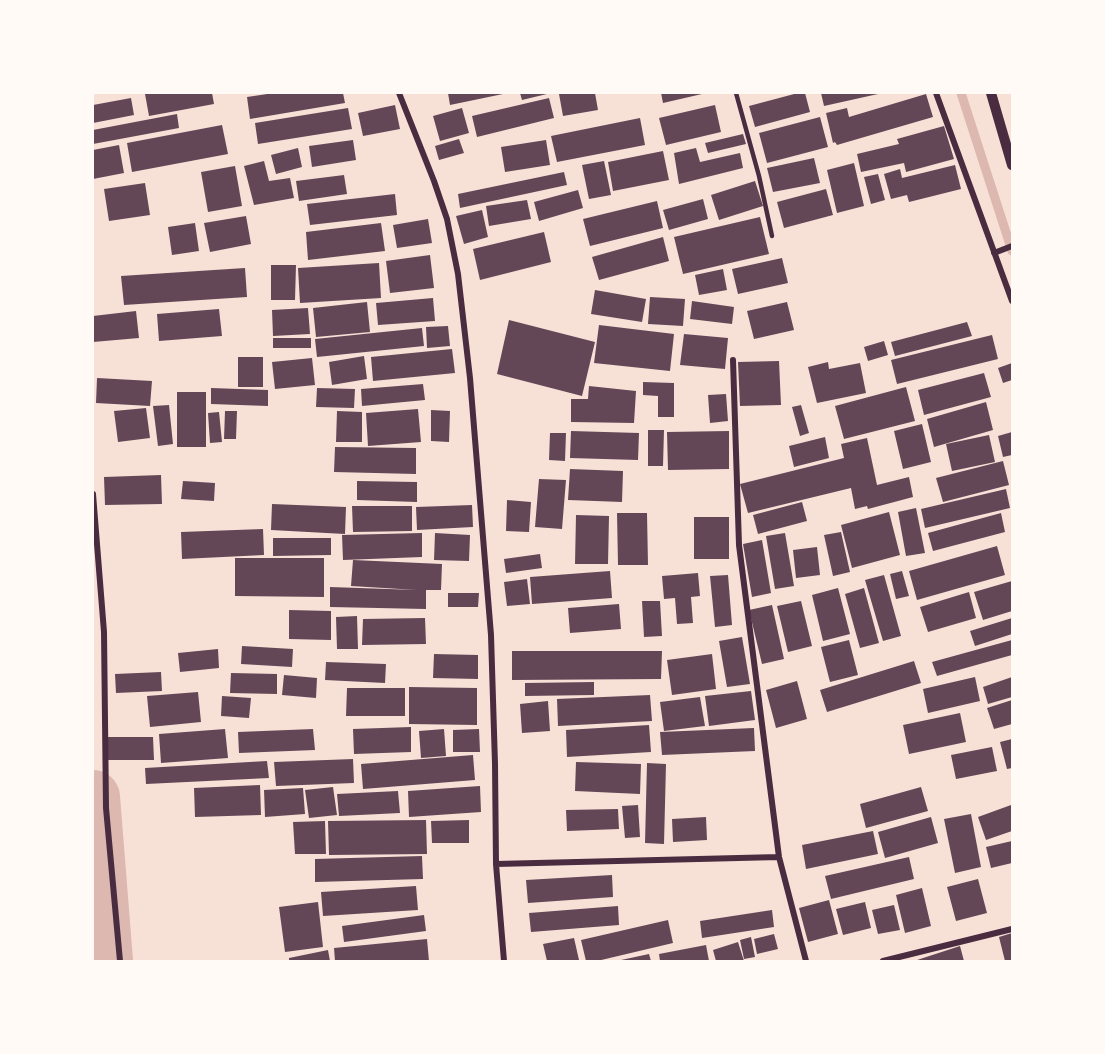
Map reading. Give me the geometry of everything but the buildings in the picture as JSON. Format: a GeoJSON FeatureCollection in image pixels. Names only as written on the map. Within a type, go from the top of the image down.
{"type":"FeatureCollection","features":[{"type":"Feature","properties":{"kind":"street"},"geometry":{"type":"LineString","coordinates":[[399,93],[438,191],[447,219],[458,274],[472,400],[491,635],[496,864],[504,961]]}},
{"type":"Feature","properties":{"kind":"street"},"geometry":{"type":"LineString","coordinates":[[936,93],[1012,301]]}},
{"type":"Feature","properties":{"kind":"street"},"geometry":{"type":"LineString","coordinates":[[991,93],[1012,165]]}},
{"type":"Feature","properties":{"kind":"street"},"geometry":{"type":"LineString","coordinates":[[994,253],[1012,246]]}},
{"type":"Feature","properties":{"kind":"street"},"geometry":{"type":"LineString","coordinates":[[733,360],[739,545],[779,857],[806,961]]}},
{"type":"Feature","properties":{"kind":"street"},"geometry":{"type":"LineString","coordinates":[[93,494],[104,632],[106,808],[120,961]]}},
{"type":"Feature","properties":{"kind":"street"},"geometry":{"type":"LineString","coordinates":[[496,864],[779,857]]}},
{"type":"Feature","properties":{"kind":"street"},"geometry":{"type":"LineString","coordinates":[[883,961],[1012,929]]}},
{"type":"Feature","properties":{"kind":"lane"},"geometry":{"type":"LineString","coordinates":[[736,93],[759,176],[772,236]]}},
{"type":"Feature","properties":{"kind":"waterway"},"geometry":{"type":"LineString","coordinates":[[961,93],[1012,251]]}},
{"type":"Feature","properties":{"kind":"waterway"},"geometry":{"type":"LineString","coordinates":[[93,797],[106,961]]}}]}
